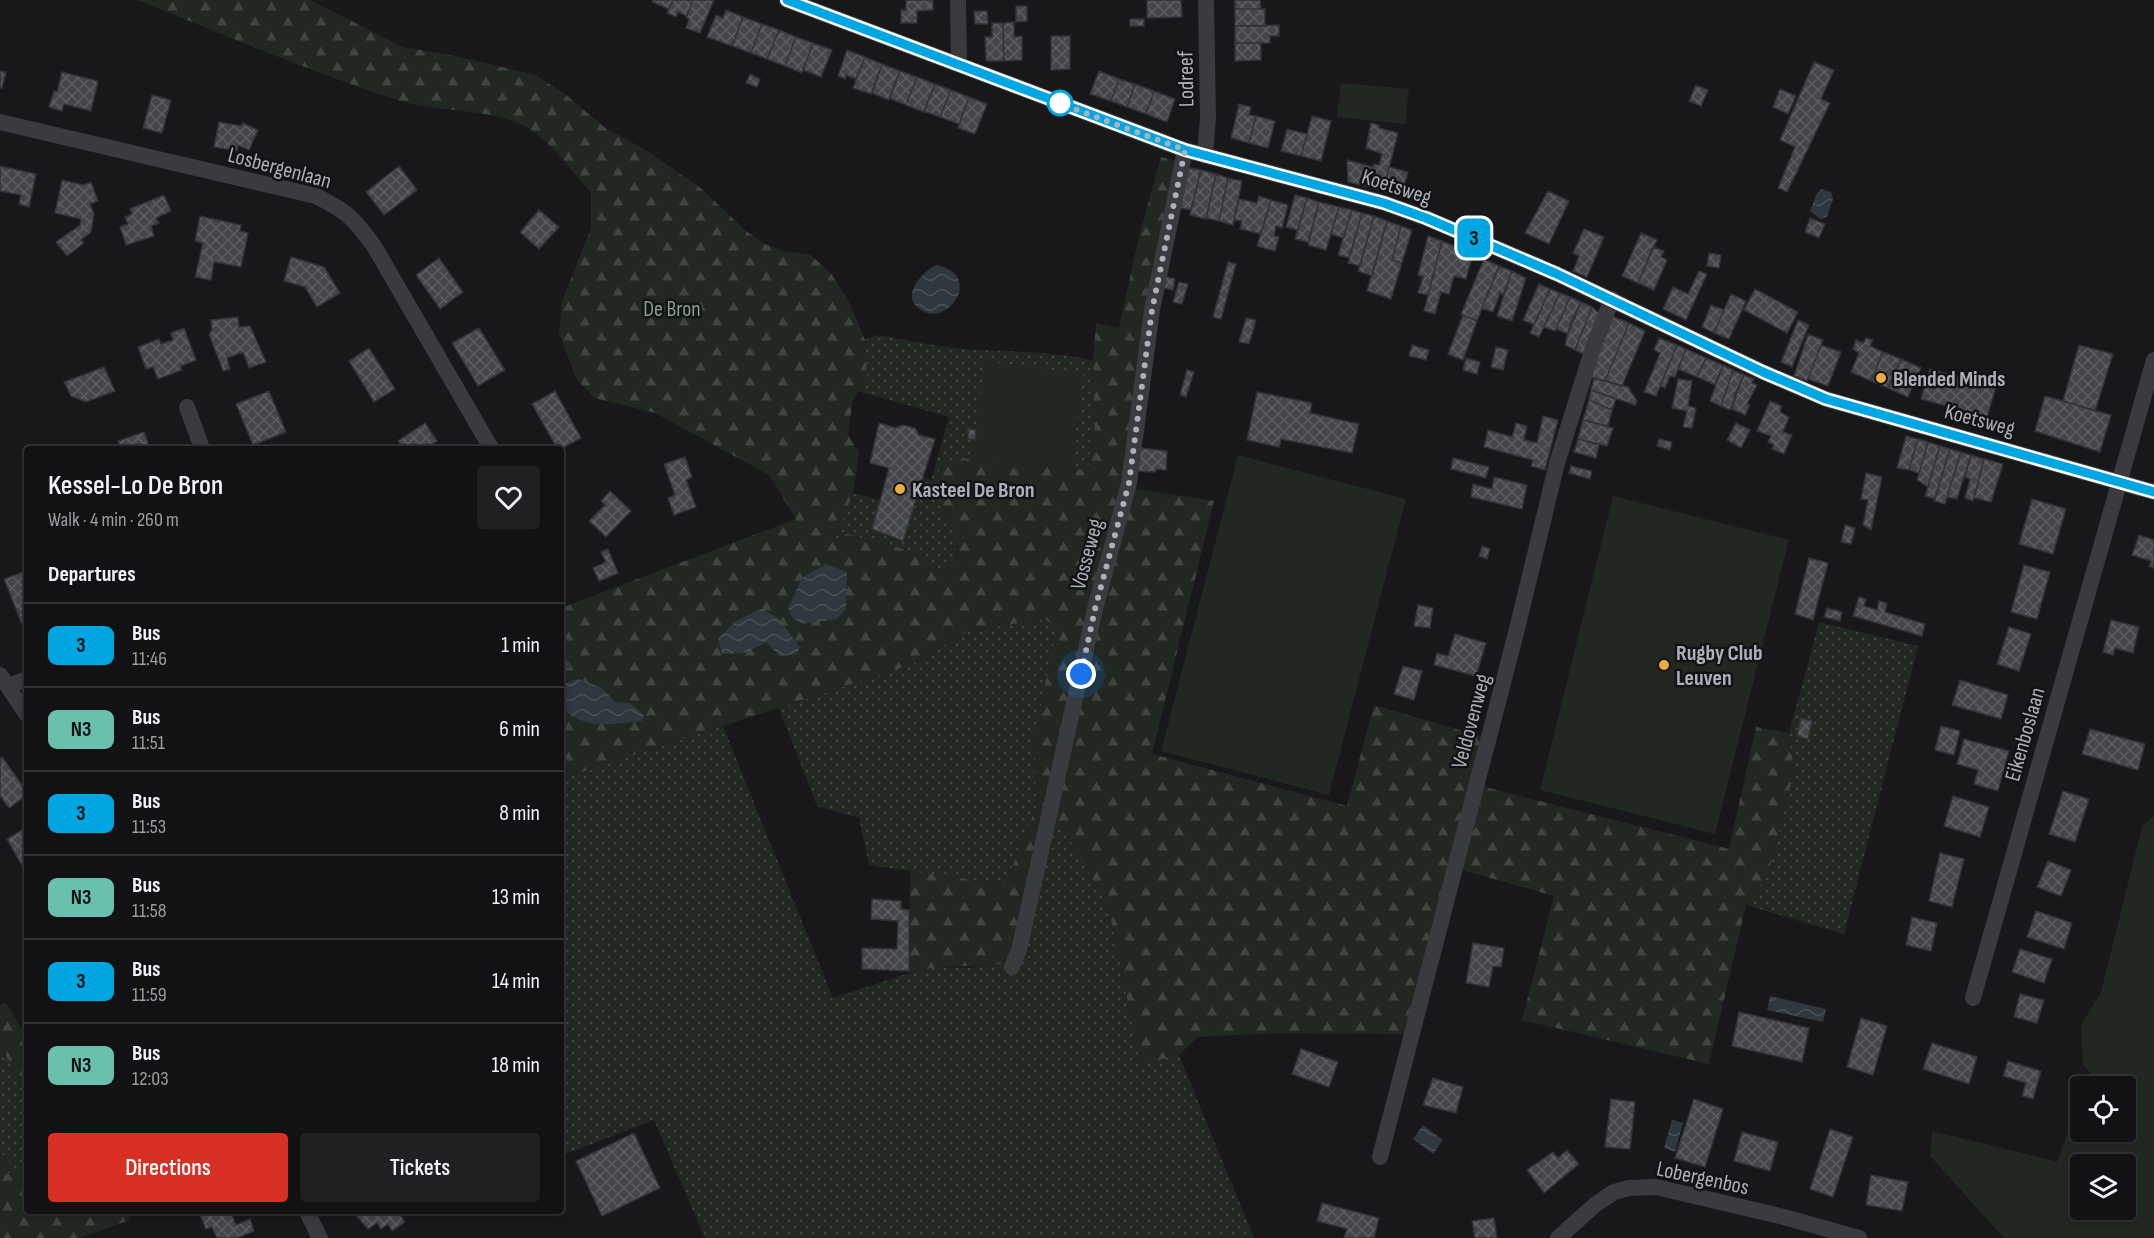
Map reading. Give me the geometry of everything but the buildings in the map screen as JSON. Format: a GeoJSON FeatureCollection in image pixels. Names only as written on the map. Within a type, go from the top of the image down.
{"type":"FeatureCollection","features":[{"type":"Feature","properties":{"kind":"street","name":"Koetsweg"},"geometry":{"type":"LineString","coordinates":[[787,0],[1185,150],[1384,203],[1426,218],[1612,299],[1763,372],[1826,399],[2154,492]]}},
{"type":"Feature","properties":{"kind":"street"},"geometry":{"type":"LineString","coordinates":[[958,0],[960,65]]}},
{"type":"Feature","properties":{"kind":"street","name":"Lodreef"},"geometry":{"type":"LineString","coordinates":[[1204,156],[1208,117],[1206,0]]}},
{"type":"Feature","properties":{"kind":"street","name":"Losbergenlaan"},"geometry":{"type":"LineString","coordinates":[[0,122],[316,196],[339,207],[351,215],[374,246],[490,446]]}},
{"type":"Feature","properties":{"kind":"street","name":"Vosseweg"},"geometry":{"type":"LineString","coordinates":[[1012,967],[1019,950],[1095,609],[1129,483],[1152,310],[1185,150]]}},
{"type":"Feature","properties":{"kind":"street","name":"Veldovenweg"},"geometry":{"type":"LineString","coordinates":[[1380,1157],[1517,628],[1557,463],[1593,348],[1612,299]]}},
{"type":"Feature","properties":{"kind":"street"},"geometry":{"type":"LineString","coordinates":[[2121,482],[2154,360]]}},
{"type":"Feature","properties":{"kind":"street"},"geometry":{"type":"LineString","coordinates":[[187,407],[201,446]]}},
{"type":"Feature","properties":{"kind":"street","name":"Eikenboslaan"},"geometry":{"type":"LineString","coordinates":[[1973,998],[2121,482]]}},
{"type":"Feature","properties":{"kind":"street"},"geometry":{"type":"LineString","coordinates":[[4,680],[24,679]]}},
{"type":"Feature","properties":{"kind":"street"},"geometry":{"type":"LineString","coordinates":[[4,680],[24,710]]}},
{"type":"Feature","properties":{"kind":"street","name":"Lobergenbos"},"geometry":{"type":"LineString","coordinates":[[1558,1238],[1596,1204],[1614,1192],[1629,1188],[1656,1187],[1784,1217],[1859,1238]]}},
{"type":"Feature","properties":{"kind":"street"},"geometry":{"type":"LineString","coordinates":[[308,1214],[320,1238]]}},
{"type":"Feature","properties":{"kind":"green space","name":"De Bron"},"geometry":{"type":"Polygon","coordinates":[[[137,0],[310,0],[403,47],[455,56],[535,75],[564,93],[604,127],[646,150],[702,189],[746,231],[765,244],[783,251],[811,255],[832,275],[849,302],[865,340],[867,375],[853,400],[848,434],[859,453],[853,493],[835,539],[847,534],[924,555],[932,565],[943,570],[956,563],[957,552],[955,535],[942,514],[939,503],[939,469],[948,461],[973,458],[1088,470],[1095,425],[1093,361],[1096,323],[1119,328],[1139,236],[1161,157],[1175,160],[1124,487],[1214,501],[1152,754],[1347,806],[1374,705],[1484,737],[1485,787],[1729,849],[1756,727],[1789,733],[1794,772],[1767,877],[1746,905],[1709,1064],[1522,1020],[1554,896],[1448,866],[1404,1034],[1275,1033],[1198,1037],[1179,1055],[1141,1064],[1108,906],[1055,814],[1012,956],[995,965],[937,967],[909,973],[910,871],[1005,885],[1037,805],[1033,742],[1057,628],[1045,619],[969,631],[912,664],[564,778],[564,607],[796,519],[769,475],[655,413],[594,398],[577,380],[559,333],[562,301],[591,228],[591,193],[546,142],[528,128],[501,117],[415,105],[301,66],[137,0]]]}},
{"type":"Feature","properties":{"kind":"green space"},"geometry":{"type":"Polygon","coordinates":[[[1341,83],[1409,89],[1405,124],[1337,117],[1341,83]]]}},
{"type":"Feature","properties":{"kind":"green space"},"geometry":{"type":"Polygon","coordinates":[[[877,335],[954,348],[1041,353],[1093,361],[1095,425],[1088,470],[1071,470],[1082,374],[979,411],[973,458],[948,461],[942,513],[957,535],[956,563],[943,570],[932,565],[924,555],[835,539],[853,493],[880,500],[884,535],[903,541],[921,477],[931,480],[949,417],[858,391],[867,375],[865,340],[877,335]]]}},
{"type":"Feature","properties":{"kind":"green space"},"geometry":{"type":"Polygon","coordinates":[[[985,361],[1083,374],[1071,470],[973,458],[985,361]]]}},
{"type":"Feature","properties":{"kind":"green space"},"geometry":{"type":"Polygon","coordinates":[[[1238,455],[1406,499],[1329,795],[1161,751],[1238,455]]]}},
{"type":"Feature","properties":{"kind":"green space","name":"Rugby Club Leuven"},"geometry":{"type":"Polygon","coordinates":[[[1613,496],[1789,540],[1715,834],[1540,790],[1613,496]]]}},
{"type":"Feature","properties":{"kind":"green space"},"geometry":{"type":"Polygon","coordinates":[[[1045,619],[1058,628],[1033,742],[1037,805],[1005,885],[869,865],[859,818],[817,806],[779,708],[912,664],[969,631],[1045,619]]]}},
{"type":"Feature","properties":{"kind":"green space"},"geometry":{"type":"Polygon","coordinates":[[[1819,622],[1918,646],[1844,934],[1746,905],[1767,877],[1794,772],[1789,733],[1819,622]]]}},
{"type":"Feature","properties":{"kind":"green space"},"geometry":{"type":"Polygon","coordinates":[[[723,726],[833,998],[909,973],[937,967],[970,968],[1005,961],[1018,966],[1055,814],[1108,906],[1141,1063],[1179,1055],[1254,1238],[705,1238],[654,1120],[564,1155],[564,778],[723,726]]]}},
{"type":"Feature","properties":{"kind":"green space"},"geometry":{"type":"Polygon","coordinates":[[[2154,816],[2154,1238],[2004,1238],[1930,1156],[1932,1131],[2057,1162],[2070,1126],[2070,1142],[2136,1142],[2136,1076],[2089,1076],[2090,1073],[2083,1064],[2081,1025],[2101,992],[2142,827],[2154,816]]]}},
{"type":"Feature","properties":{"kind":"green space"},"geometry":{"type":"Polygon","coordinates":[[[6,1003],[24,1032],[24,1090],[0,1044],[0,1005],[6,1003]]]}},
{"type":"Feature","properties":{"kind":"green space"},"geometry":{"type":"Polygon","coordinates":[[[0,1044],[24,1090],[24,1170],[5,1174],[10,1155],[0,1155],[0,1044]]]}},
{"type":"Feature","properties":{"kind":"green space"},"geometry":{"type":"Polygon","coordinates":[[[0,1155],[11,1155],[6,1174],[24,1170],[24,1214],[127,1214],[130,1220],[80,1238],[0,1238],[0,1155]]]}},
{"type":"Feature","properties":{"kind":"water"},"geometry":{"type":"Polygon","coordinates":[[[1822,189],[1831,192],[1833,199],[1827,217],[1820,219],[1810,211],[1817,193],[1822,189]]]}},
{"type":"Feature","properties":{"kind":"water"},"geometry":{"type":"Polygon","coordinates":[[[936,265],[950,270],[958,278],[960,287],[951,305],[933,314],[916,306],[912,293],[924,274],[936,265]]]}},
{"type":"Feature","properties":{"kind":"water"},"geometry":{"type":"Polygon","coordinates":[[[826,564],[847,572],[846,609],[837,619],[801,624],[793,618],[788,608],[802,578],[826,564]]]}},
{"type":"Feature","properties":{"kind":"water"},"geometry":{"type":"Polygon","coordinates":[[[761,609],[778,618],[800,647],[797,654],[779,656],[767,642],[744,653],[722,654],[718,639],[734,622],[761,609]]]}},
{"type":"Feature","properties":{"kind":"water"},"geometry":{"type":"Polygon","coordinates":[[[578,679],[602,688],[615,702],[630,703],[644,715],[642,721],[599,724],[580,720],[564,710],[564,684],[578,679]]]}},
{"type":"Feature","properties":{"kind":"water"},"geometry":{"type":"Polygon","coordinates":[[[1770,996],[1826,1009],[1823,1022],[1767,1010],[1770,996]]]}},
{"type":"Feature","properties":{"kind":"water"},"geometry":{"type":"Polygon","coordinates":[[[1672,1120],[1683,1123],[1675,1152],[1664,1148],[1672,1120]]]}},
{"type":"Feature","properties":{"kind":"water"},"geometry":{"type":"Polygon","coordinates":[[[1423,1125],[1443,1140],[1433,1154],[1413,1139],[1423,1125]]]}},
{"type":"Feature","properties":{"kind":"bus line","name":"3"},"geometry":{"type":"LineString","coordinates":[[787,0],[1185,150],[1384,203],[1426,218],[1557,274],[1792,386],[1826,399],[1876,415],[2069,466],[2154,492]]}},
{"type":"Feature","properties":{"kind":"place","name":"Blended Minds"},"geometry":{"type":"Point","coordinates":[1881,378]}},
{"type":"Feature","properties":{"kind":"place","name":"Kasteel De Bron"},"geometry":{"type":"Point","coordinates":[900,489]}},
{"type":"Feature","properties":{"kind":"place","name":"Rugby Club Leuven"},"geometry":{"type":"Point","coordinates":[1664,665]}},
{"type":"Feature","properties":{"kind":"route"},"geometry":{"type":"LineString","coordinates":[[1060,103],[1053,101],[1185,150],[1171,208],[1152,310],[1129,483],[1095,609],[1081,674]]}}]}
